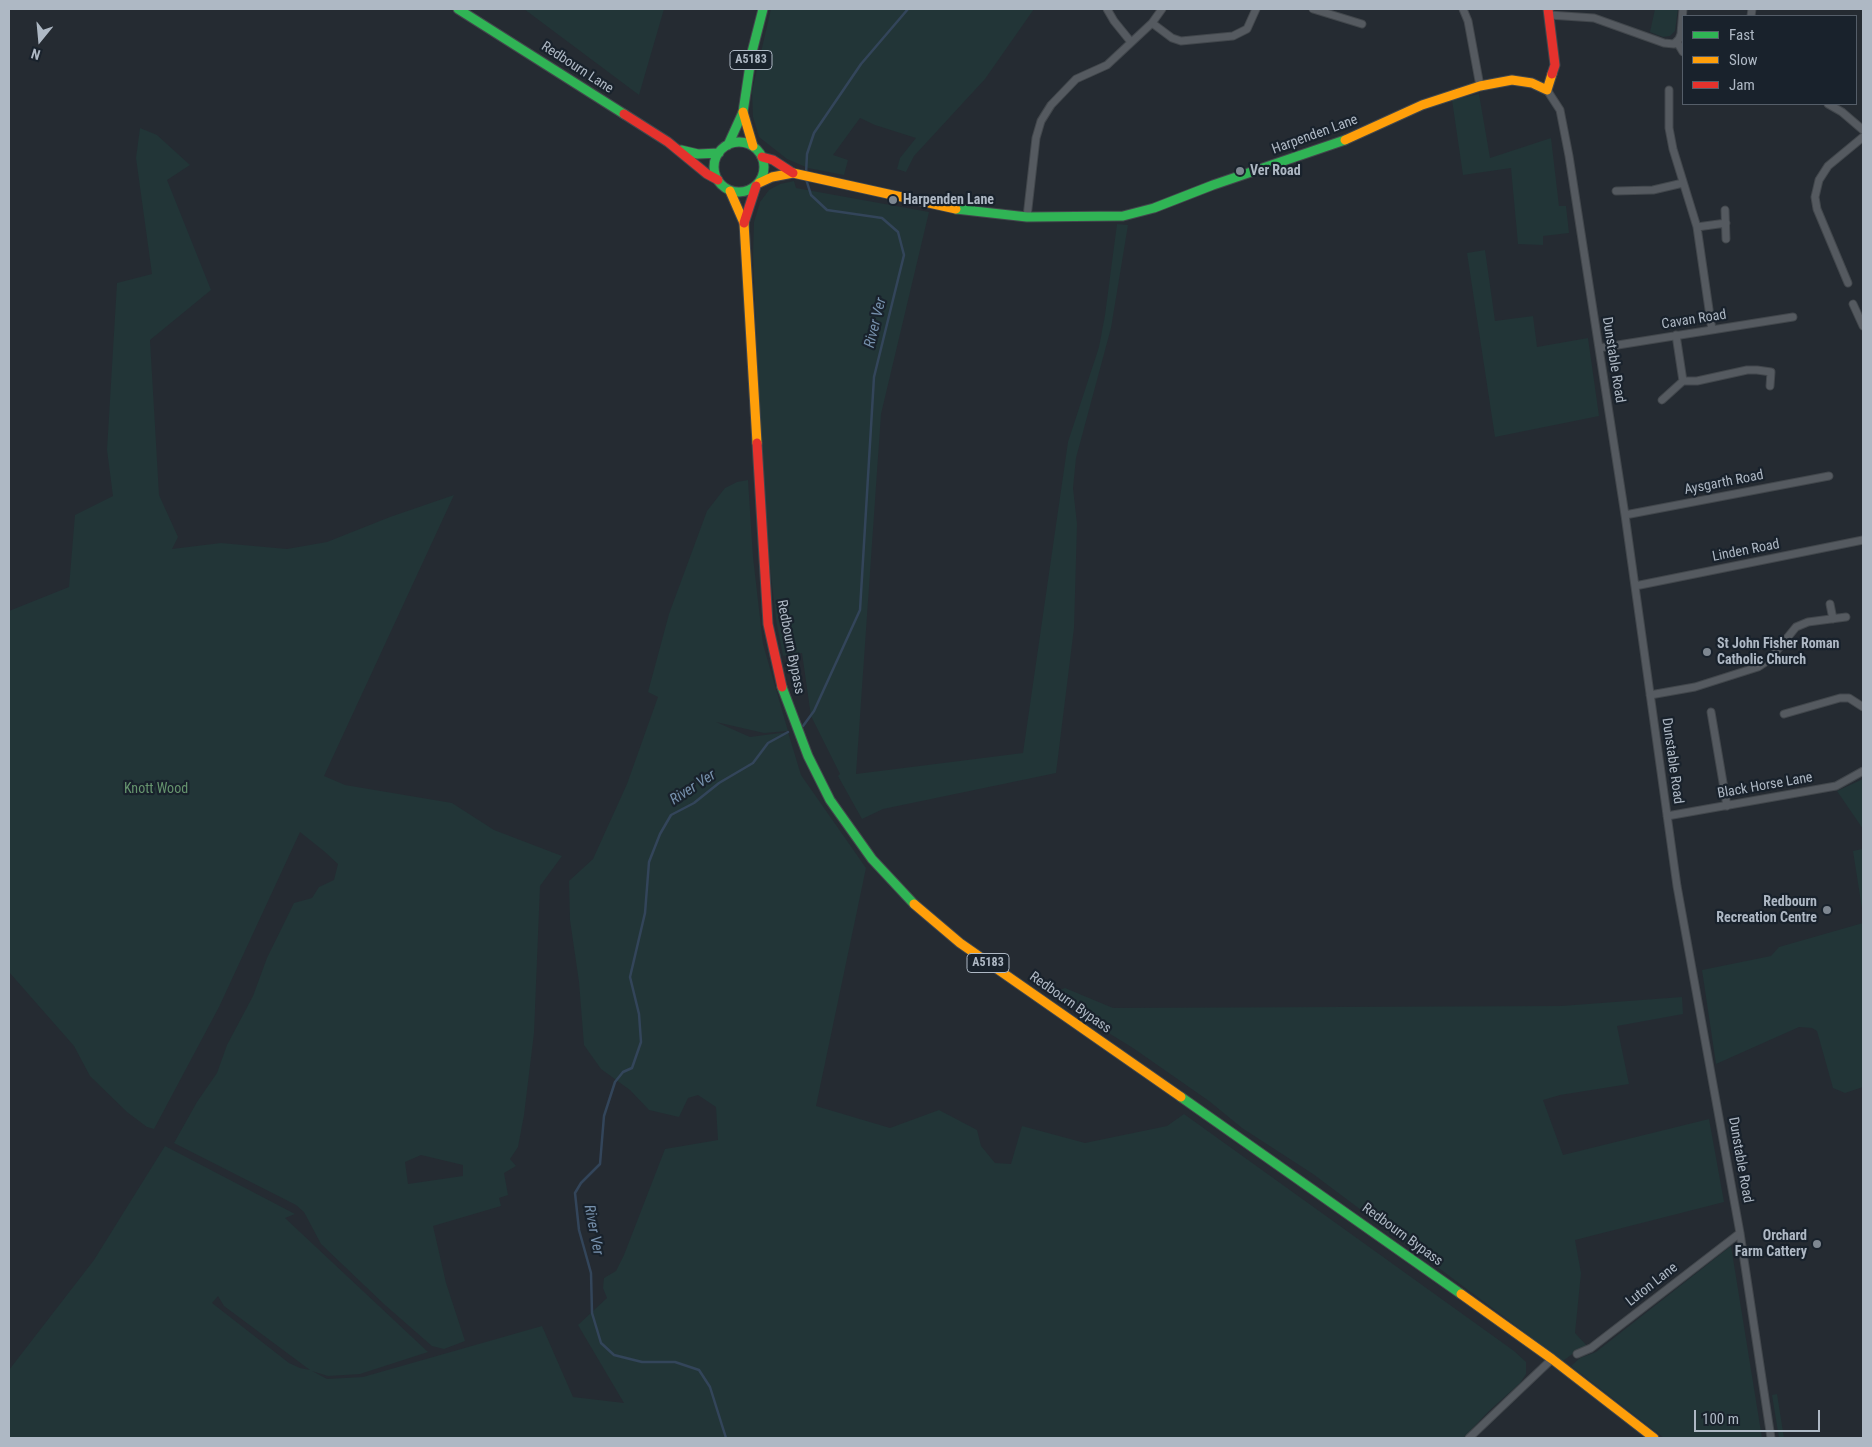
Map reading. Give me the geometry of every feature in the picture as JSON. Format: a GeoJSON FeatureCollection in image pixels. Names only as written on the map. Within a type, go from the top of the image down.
{"type":"FeatureCollection","features":[{"type":"Feature","properties":{"kind":"main road","name":"Redbourn Lane"},"geometry":{"type":"LineString","coordinates":[[458,9],[681,150],[707,174],[718,180]]}},
{"type":"Feature","properties":{"kind":"main road","name":"A5183"},"geometry":{"type":"LineString","coordinates":[[728,145],[743,112],[752,52],[763,9]]}},
{"type":"Feature","properties":{"kind":"main road"},"geometry":{"type":"LineString","coordinates":[[1547,90],[1556,65],[1549,12]]}},
{"type":"Feature","properties":{"kind":"main road","name":"Harpenden Lane"},"geometry":{"type":"LineString","coordinates":[[762,156],[798,174],[962,210],[1028,217],[1123,216],[1154,208],[1359,135],[1422,104],[1480,86],[1512,80],[1532,84],[1547,90]]}},
{"type":"Feature","properties":{"kind":"main road","name":"A5183"},"geometry":{"type":"LineString","coordinates":[[743,112],[753,146]]}},
{"type":"Feature","properties":{"kind":"main road"},"geometry":{"type":"LineString","coordinates":[[740,142],[753,146],[762,156],[764,168],[758,185],[741,192],[730,191],[718,180],[714,168],[719,153],[728,145],[740,142]]}},
{"type":"Feature","properties":{"kind":"main road","name":"Redbourn Lane"},"geometry":{"type":"LineString","coordinates":[[681,150],[698,154],[719,153]]}},
{"type":"Feature","properties":{"kind":"main road","name":"Harpenden Lane"},"geometry":{"type":"LineString","coordinates":[[758,185],[772,178],[798,174]]}},
{"type":"Feature","properties":{"kind":"main road","name":"Redbourn Bypass"},"geometry":{"type":"LineString","coordinates":[[744,223],[750,213],[758,185]]}},
{"type":"Feature","properties":{"kind":"main road","name":"Redbourn Bypass"},"geometry":{"type":"LineString","coordinates":[[730,191],[744,223],[768,624],[779,678],[791,716],[830,800],[848,827],[872,859],[906,897],[960,943],[1318,1192],[1552,1359],[1654,1438]]}},
{"type":"Feature","properties":{"kind":"street"},"geometry":{"type":"LineString","coordinates":[[1107,9],[1131,42]]}},
{"type":"Feature","properties":{"kind":"street"},"geometry":{"type":"LineString","coordinates":[[1028,217],[1036,138],[1041,121],[1051,105],[1076,79],[1107,65],[1152,24],[1162,9]]}},
{"type":"Feature","properties":{"kind":"street"},"geometry":{"type":"LineString","coordinates":[[1152,24],[1172,38],[1181,41],[1233,36],[1248,29],[1256,9]]}},
{"type":"Feature","properties":{"kind":"street"},"geometry":{"type":"LineString","coordinates":[[1312,9],[1362,24]]}},
{"type":"Feature","properties":{"kind":"street"},"geometry":{"type":"LineString","coordinates":[[1463,9],[1468,21],[1480,86]]}},
{"type":"Feature","properties":{"kind":"street"},"geometry":{"type":"LineString","coordinates":[[1549,12],[1594,18],[1664,43],[1677,42]]}},
{"type":"Feature","properties":{"kind":"street"},"geometry":{"type":"LineString","coordinates":[[1677,42],[1682,28]]}},
{"type":"Feature","properties":{"kind":"street"},"geometry":{"type":"LineString","coordinates":[[1677,42],[1682,50]]}},
{"type":"Feature","properties":{"kind":"street","name":"Dunstable Road"},"geometry":{"type":"LineString","coordinates":[[1547,90],[1560,110],[1625,515],[1677,886],[1740,1233],[1771,1438]]}},
{"type":"Feature","properties":{"kind":"street"},"geometry":{"type":"LineString","coordinates":[[1669,90],[1669,128],[1697,227],[1712,330]]}},
{"type":"Feature","properties":{"kind":"street"},"geometry":{"type":"LineString","coordinates":[[1830,105],[1842,112],[1863,130]]}},
{"type":"Feature","properties":{"kind":"street"},"geometry":{"type":"LineString","coordinates":[[1848,283],[1815,197],[1818,180],[1828,166],[1863,137]]}},
{"type":"Feature","properties":{"kind":"street"},"geometry":{"type":"LineString","coordinates":[[1616,191],[1654,190],[1683,183]]}},
{"type":"Feature","properties":{"kind":"street"},"geometry":{"type":"LineString","coordinates":[[1725,210],[1726,238]]}},
{"type":"Feature","properties":{"kind":"street"},"geometry":{"type":"LineString","coordinates":[[1697,227],[1726,223]]}},
{"type":"Feature","properties":{"kind":"street"},"geometry":{"type":"LineString","coordinates":[[1852,304],[1863,326]]}},
{"type":"Feature","properties":{"kind":"street","name":"Cavan Road"},"geometry":{"type":"LineString","coordinates":[[1599,348],[1793,317]]}},
{"type":"Feature","properties":{"kind":"street"},"geometry":{"type":"LineString","coordinates":[[1676,335],[1683,381]]}},
{"type":"Feature","properties":{"kind":"street"},"geometry":{"type":"LineString","coordinates":[[1662,400],[1683,381],[1697,381],[1747,370],[1772,372],[1770,386]]}},
{"type":"Feature","properties":{"kind":"street","name":"Aysgarth Road"},"geometry":{"type":"LineString","coordinates":[[1625,515],[1829,476]]}},
{"type":"Feature","properties":{"kind":"street","name":"Linden Road"},"geometry":{"type":"LineString","coordinates":[[1635,586],[1863,540]]}},
{"type":"Feature","properties":{"kind":"street"},"geometry":{"type":"LineString","coordinates":[[1830,604],[1833,619]]}},
{"type":"Feature","properties":{"kind":"street"},"geometry":{"type":"LineString","coordinates":[[1650,695],[1681,690],[1758,667],[1770,659],[1796,627],[1808,622],[1846,617]]}},
{"type":"Feature","properties":{"kind":"street"},"geometry":{"type":"LineString","coordinates":[[1784,714],[1840,698],[1849,698],[1863,707]]}},
{"type":"Feature","properties":{"kind":"street"},"geometry":{"type":"LineString","coordinates":[[1711,712],[1727,806]]}},
{"type":"Feature","properties":{"kind":"street","name":"Black Horse Lane"},"geometry":{"type":"LineString","coordinates":[[1667,816],[1836,786],[1863,770]]}},
{"type":"Feature","properties":{"kind":"street","name":"Luton Lane"},"geometry":{"type":"LineString","coordinates":[[1577,1354],[1591,1348],[1740,1233]]}},
{"type":"Feature","properties":{"kind":"street"},"geometry":{"type":"LineString","coordinates":[[1469,1438],[1552,1359]]}},
{"type":"Feature","properties":{"kind":"green space"},"geometry":{"type":"Polygon","coordinates":[[[524,9],[664,9],[639,95],[524,9]]]}},
{"type":"Feature","properties":{"kind":"green space"},"geometry":{"type":"Polygon","coordinates":[[[771,9],[1034,9],[985,79],[914,156],[906,172],[897,169],[900,158],[916,138],[875,125],[860,118],[833,155],[848,160],[844,175],[808,168],[787,159],[759,137],[753,117],[752,91],[771,9]]]}},
{"type":"Feature","properties":{"kind":"green space"},"geometry":{"type":"Polygon","coordinates":[[[1655,9],[1678,9],[1675,31],[1670,36],[1663,37],[1650,32],[1655,9]]]}},
{"type":"Feature","properties":{"kind":"green space"},"geometry":{"type":"Polygon","coordinates":[[[1479,94],[1490,158],[1551,138],[1559,206],[1566,206],[1569,233],[1543,236],[1543,245],[1518,244],[1511,168],[1463,175],[1452,100],[1479,94]]]}},
{"type":"Feature","properties":{"kind":"green space","name":"Knott Wood"},"geometry":{"type":"Polygon","coordinates":[[[140,128],[157,135],[190,165],[167,180],[211,290],[150,340],[159,495],[178,537],[172,549],[221,543],[287,549],[327,542],[390,517],[454,495],[324,776],[345,785],[452,803],[494,830],[562,856],[540,886],[534,1033],[518,1147],[510,1159],[516,1166],[504,1173],[508,1195],[499,1198],[501,1206],[433,1226],[446,1283],[465,1341],[444,1349],[432,1346],[385,1305],[321,1244],[304,1212],[296,1205],[174,1143],[197,1102],[217,1073],[227,1045],[253,996],[267,958],[294,903],[312,898],[319,887],[334,880],[338,864],[325,852],[300,832],[219,1007],[154,1129],[147,1127],[127,1112],[90,1076],[74,1046],[9,972],[9,611],[69,587],[75,515],[113,496],[107,450],[117,283],[152,274],[136,158],[140,128]],[[421,1155],[405,1162],[408,1184],[463,1176],[463,1165],[421,1155]]]}},
{"type":"Feature","properties":{"kind":"green space"},"geometry":{"type":"Polygon","coordinates":[[[794,181],[796,188],[929,212],[881,414],[856,774],[1023,753],[1068,442],[1099,347],[1117,224],[1128,225],[1111,328],[1076,458],[1073,488],[1077,524],[1074,628],[1056,773],[883,809],[862,819],[838,776],[840,774],[811,716],[802,653],[783,656],[776,620],[764,511],[753,256],[754,222],[760,202],[769,190],[780,184],[794,181]]]}},
{"type":"Feature","properties":{"kind":"green space"},"geometry":{"type":"Polygon","coordinates":[[[1485,250],[1495,321],[1533,316],[1537,347],[1588,338],[1599,416],[1495,437],[1467,253],[1485,250]]]}},
{"type":"Feature","properties":{"kind":"green space"},"geometry":{"type":"Polygon","coordinates":[[[748,480],[753,557],[763,644],[788,731],[764,733],[716,722],[750,737],[788,732],[801,775],[866,868],[816,1106],[890,1128],[939,1110],[977,1130],[981,1146],[995,1163],[1011,1164],[1022,1126],[1085,1143],[1167,1126],[1184,1114],[1514,1351],[1526,1362],[1526,1374],[1520,1383],[1463,1438],[9,1438],[9,1370],[94,1260],[165,1146],[295,1214],[285,1218],[428,1352],[360,1374],[328,1376],[312,1371],[327,1379],[363,1377],[542,1326],[573,1397],[624,1403],[578,1325],[607,1298],[603,1288],[604,1278],[616,1271],[624,1255],[665,1149],[718,1140],[716,1107],[698,1095],[688,1098],[679,1117],[649,1110],[630,1090],[601,1069],[584,1045],[579,982],[570,920],[569,881],[593,859],[627,784],[658,697],[648,692],[669,614],[707,511],[725,488],[737,482],[748,480]],[[218,1296],[212,1303],[289,1363],[310,1370],[224,1306],[218,1296]]]}},
{"type":"Feature","properties":{"kind":"green space"},"geometry":{"type":"Polygon","coordinates":[[[1863,779],[1863,829],[1837,791],[1863,779]]]}},
{"type":"Feature","properties":{"kind":"green space"},"geometry":{"type":"Polygon","coordinates":[[[1863,846],[1863,915],[1853,851],[1862,849],[1863,846]]]}},
{"type":"Feature","properties":{"kind":"green space"},"geometry":{"type":"Polygon","coordinates":[[[1863,923],[1863,1087],[1845,1093],[1833,1088],[1817,1031],[1812,1028],[1799,1027],[1716,1064],[1702,970],[1771,956],[1779,947],[1863,923]]]}},
{"type":"Feature","properties":{"kind":"green space"},"geometry":{"type":"Polygon","coordinates":[[[1065,988],[1113,1008],[1561,1006],[1682,997],[1683,1014],[1617,1026],[1629,1084],[1560,1095],[1543,1100],[1563,1155],[1709,1119],[1724,1202],[1575,1240],[1581,1273],[1575,1333],[1588,1347],[1575,1352],[1563,1361],[1313,1174],[1242,1128],[1209,1101],[1133,1048],[1086,1019],[1052,993],[1065,988]]]}},
{"type":"Feature","properties":{"kind":"green space"},"geometry":{"type":"Polygon","coordinates":[[[1731,1246],[1762,1438],[1664,1438],[1571,1366],[1580,1358],[1596,1352],[1731,1246]]]}},
{"type":"Feature","properties":{"kind":"green space"},"geometry":{"type":"Polygon","coordinates":[[[1777,1394],[1784,1438],[1779,1438],[1772,1395],[1777,1394]]]}},
{"type":"Feature","properties":{"kind":"waterway","name":"River Ver"},"geometry":{"type":"LineString","coordinates":[[806,174],[807,154],[814,133],[861,64],[908,9]]}},
{"type":"Feature","properties":{"kind":"waterway","name":"River Ver"},"geometry":{"type":"LineString","coordinates":[[803,726],[814,711],[860,610],[874,377],[904,255],[898,232],[882,218],[827,210],[811,195],[806,179]]}},
{"type":"Feature","properties":{"kind":"waterway","name":"River Ver"},"geometry":{"type":"LineString","coordinates":[[726,1438],[710,1387],[699,1370],[675,1362],[642,1362],[614,1355],[601,1343],[592,1313],[591,1273],[579,1230],[575,1193],[581,1183],[600,1164],[604,1116],[615,1082],[623,1072],[632,1068],[641,1042],[639,1014],[630,977],[645,913],[649,862],[660,834],[671,815],[694,803],[719,783],[753,763],[768,743],[788,732]]}},
{"type":"Feature","properties":{"kind":"traffic: fast"},"geometry":{"type":"LineString","coordinates":[[458,9],[624,114]]}},
{"type":"Feature","properties":{"kind":"traffic: fast"},"geometry":{"type":"LineString","coordinates":[[728,145],[743,112],[752,52],[763,9]]}},
{"type":"Feature","properties":{"kind":"traffic: fast"},"geometry":{"type":"LineString","coordinates":[[956,209],[1027,217],[1123,216],[1154,208],[1213,185],[1345,140]]}},
{"type":"Feature","properties":{"kind":"traffic: fast"},"geometry":{"type":"LineString","coordinates":[[739,142],[749,144],[757,149],[762,157],[764,167],[762,177],[757,185],[749,190],[739,192],[729,190],[721,185],[716,177],[714,167],[716,157],[721,149],[729,144],[739,142]]}},
{"type":"Feature","properties":{"kind":"traffic: fast"},"geometry":{"type":"LineString","coordinates":[[681,150],[698,154],[719,153]]}},
{"type":"Feature","properties":{"kind":"traffic: fast"},"geometry":{"type":"LineString","coordinates":[[782,687],[808,756],[830,800],[872,859],[914,904]]}},
{"type":"Feature","properties":{"kind":"traffic: fast"},"geometry":{"type":"LineString","coordinates":[[1181,1097],[1461,1294]]}},
{"type":"Feature","properties":{"kind":"traffic: slow"},"geometry":{"type":"LineString","coordinates":[[1345,140],[1422,105],[1480,86],[1512,80],[1532,83],[1547,90],[1552,74]]}},
{"type":"Feature","properties":{"kind":"traffic: slow"},"geometry":{"type":"LineString","coordinates":[[743,112],[753,146]]}},
{"type":"Feature","properties":{"kind":"traffic: slow"},"geometry":{"type":"LineString","coordinates":[[759,183],[772,177],[793,173],[956,209]]}},
{"type":"Feature","properties":{"kind":"traffic: slow"},"geometry":{"type":"LineString","coordinates":[[730,191],[744,223],[757,443]]}},
{"type":"Feature","properties":{"kind":"traffic: slow"},"geometry":{"type":"LineString","coordinates":[[914,904],[960,943],[1181,1097]]}},
{"type":"Feature","properties":{"kind":"traffic: slow"},"geometry":{"type":"LineString","coordinates":[[1461,1294],[1552,1359],[1654,1438]]}},
{"type":"Feature","properties":{"kind":"traffic: jam"},"geometry":{"type":"LineString","coordinates":[[1548,9],[1555,65],[1552,74]]}},
{"type":"Feature","properties":{"kind":"traffic: jam"},"geometry":{"type":"LineString","coordinates":[[624,114],[668,142],[707,174],[718,180]]}},
{"type":"Feature","properties":{"kind":"traffic: jam"},"geometry":{"type":"LineString","coordinates":[[762,157],[773,160],[793,173]]}},
{"type":"Feature","properties":{"kind":"traffic: jam"},"geometry":{"type":"LineString","coordinates":[[744,223],[756,186]]}},
{"type":"Feature","properties":{"kind":"traffic: jam"},"geometry":{"type":"LineString","coordinates":[[757,443],[768,624],[782,687]]}},
{"type":"Feature","properties":{"kind":"place","name":"Ver Road"},"geometry":{"type":"Point","coordinates":[1240,171]}},
{"type":"Feature","properties":{"kind":"place","name":"Harpenden Lane"},"geometry":{"type":"Point","coordinates":[893,200]}},
{"type":"Feature","properties":{"kind":"place","name":"St John Fisher Roman Catholic Church"},"geometry":{"type":"Point","coordinates":[1707,652]}},
{"type":"Feature","properties":{"kind":"place","name":"Redbourn Recreation Centre"},"geometry":{"type":"Point","coordinates":[1827,910]}},
{"type":"Feature","properties":{"kind":"place","name":"Orchard Farm Cattery"},"geometry":{"type":"Point","coordinates":[1817,1244]}}]}
